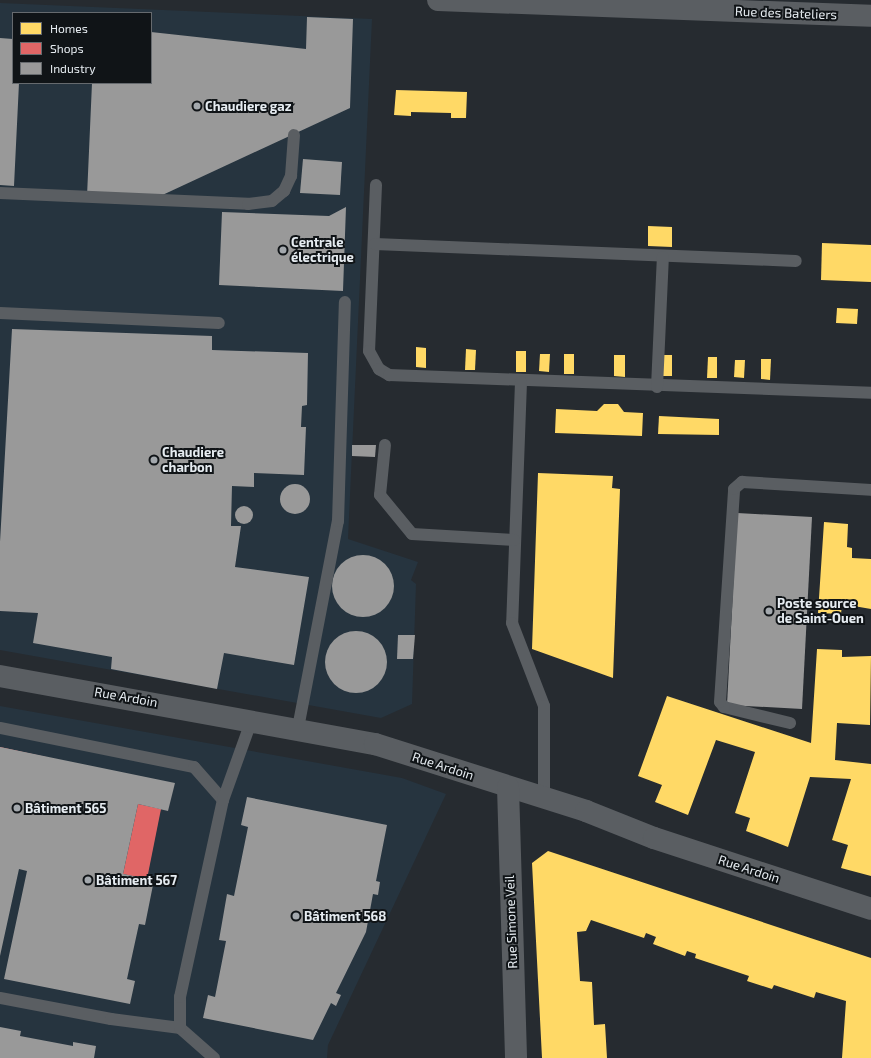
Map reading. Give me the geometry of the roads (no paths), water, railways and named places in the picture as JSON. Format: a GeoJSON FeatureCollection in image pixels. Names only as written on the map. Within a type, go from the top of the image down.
{"type":"FeatureCollection","features":[{"type":"Feature","properties":{"kind":"street","name":"Rue des Bateliers"},"geometry":{"type":"LineString","coordinates":[[438,0],[531,2],[871,16]]}},
{"type":"Feature","properties":{"kind":"street","name":"Rue Ardoin"},"geometry":{"type":"LineString","coordinates":[[0,676],[252,719],[376,744],[544,798],[871,910]]}},
{"type":"Feature","properties":{"kind":"street","name":"Rue Simone Veil"},"geometry":{"type":"LineString","coordinates":[[508,787],[516,1058]]}},
{"type":"Feature","properties":{"kind":"lane"},"geometry":{"type":"LineString","coordinates":[[0,194],[248,204],[272,201],[284,191],[291,176],[294,135]]}},
{"type":"Feature","properties":{"kind":"lane"},"geometry":{"type":"LineString","coordinates":[[376,185],[370,351],[378,369],[389,375],[522,382],[871,393]]}},
{"type":"Feature","properties":{"kind":"lane"},"geometry":{"type":"LineString","coordinates":[[375,244],[796,261]]}},
{"type":"Feature","properties":{"kind":"lane"},"geometry":{"type":"LineString","coordinates":[[657,387],[663,256]]}},
{"type":"Feature","properties":{"kind":"lane"},"geometry":{"type":"LineString","coordinates":[[298,728],[338,521],[345,302]]}},
{"type":"Feature","properties":{"kind":"lane"},"geometry":{"type":"LineString","coordinates":[[0,313],[219,323]]}},
{"type":"Feature","properties":{"kind":"lane"},"geometry":{"type":"LineString","coordinates":[[522,382],[514,540],[512,623],[544,706],[544,798]]}},
{"type":"Feature","properties":{"kind":"lane"},"geometry":{"type":"LineString","coordinates":[[385,445],[380,495],[412,534],[514,540]]}},
{"type":"Feature","properties":{"kind":"lane"},"geometry":{"type":"LineString","coordinates":[[790,724],[724,707],[720,702],[734,489],[742,482],[871,490]]}},
{"type":"Feature","properties":{"kind":"lane"},"geometry":{"type":"LineString","coordinates":[[180,1028],[180,998],[223,800],[252,719]]}},
{"type":"Feature","properties":{"kind":"lane"},"geometry":{"type":"LineString","coordinates":[[0,728],[194,767],[223,800]]}},
{"type":"Feature","properties":{"kind":"lane"},"geometry":{"type":"LineString","coordinates":[[0,998],[111,1019],[180,1028],[214,1058]]}},
{"type":"Feature","properties":{"kind":"place","name":"Chaudiere gaz"},"geometry":{"type":"Point","coordinates":[197,106]}},
{"type":"Feature","properties":{"kind":"place","name":"Centrale électrique"},"geometry":{"type":"Point","coordinates":[283,250]}},
{"type":"Feature","properties":{"kind":"place","name":"Chaudiere charbon"},"geometry":{"type":"Point","coordinates":[154,460]}},
{"type":"Feature","properties":{"kind":"place","name":"Poste source de Saint-Ouen"},"geometry":{"type":"Point","coordinates":[769,611]}},
{"type":"Feature","properties":{"kind":"place","name":"Bâtiment 565"},"geometry":{"type":"Point","coordinates":[17,808]}},
{"type":"Feature","properties":{"kind":"place","name":"Bâtiment 567"},"geometry":{"type":"Point","coordinates":[88,880]}},
{"type":"Feature","properties":{"kind":"place","name":"Bâtiment 568"},"geometry":{"type":"Point","coordinates":[296,916]}}]}
